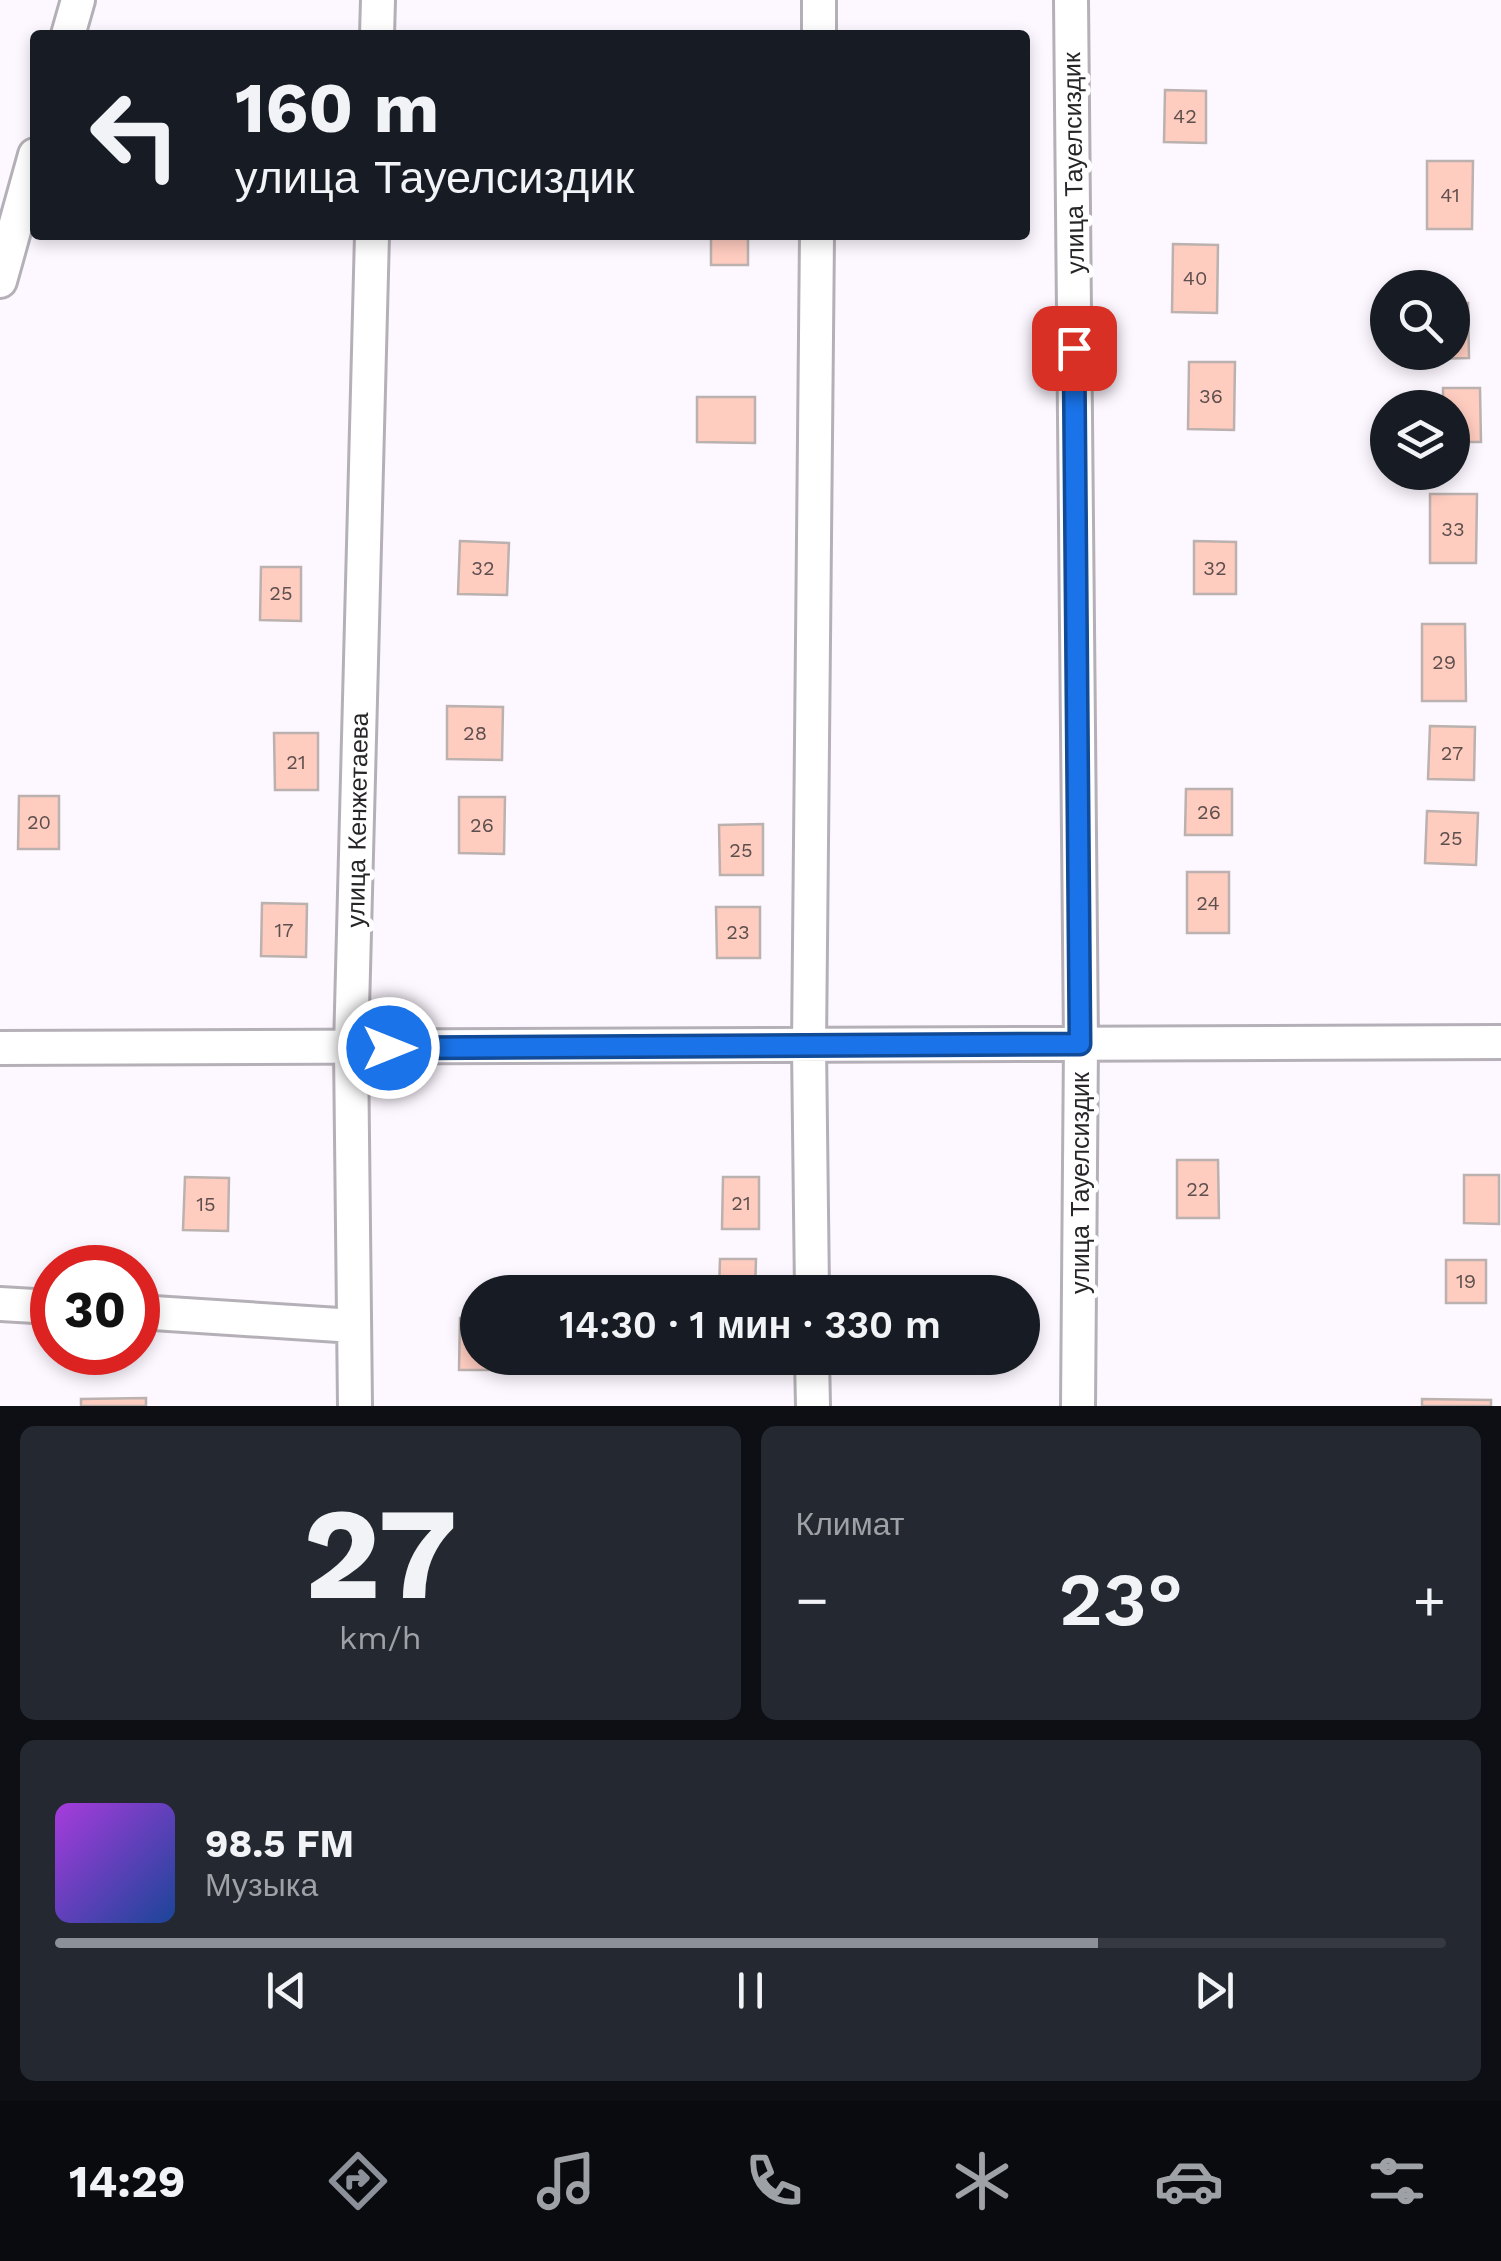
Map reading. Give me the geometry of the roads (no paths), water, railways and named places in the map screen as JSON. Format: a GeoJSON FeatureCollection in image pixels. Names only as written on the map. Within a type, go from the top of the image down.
{"type":"FeatureCollection","features":[{"type":"Feature","properties":{"kind":"street"},"geometry":{"type":"LineString","coordinates":[[69,30],[78,0]]}},
{"type":"Feature","properties":{"kind":"street"},"geometry":{"type":"LineString","coordinates":[[377,30],[378,0]]}},
{"type":"Feature","properties":{"kind":"street"},"geometry":{"type":"LineString","coordinates":[[819,30],[820,0]]}},
{"type":"Feature","properties":{"kind":"street","name":"улица Тауелсиздик"},"geometry":{"type":"LineString","coordinates":[[1072,0],[1080,1044],[1078,1406]]}},
{"type":"Feature","properties":{"kind":"street"},"geometry":{"type":"LineString","coordinates":[[0,281],[30,172]]}},
{"type":"Feature","properties":{"kind":"street","name":"улица Кенжетаева"},"geometry":{"type":"LineString","coordinates":[[355,1406],[351,1048],[372,240]]}},
{"type":"Feature","properties":{"kind":"street"},"geometry":{"type":"LineString","coordinates":[[812,1275],[809,1046],[817,240]]}},
{"type":"Feature","properties":{"kind":"street"},"geometry":{"type":"LineString","coordinates":[[0,1048],[1501,1042]]}},
{"type":"Feature","properties":{"kind":"street"},"geometry":{"type":"LineString","coordinates":[[0,1304],[30,1306]]}},
{"type":"Feature","properties":{"kind":"street"},"geometry":{"type":"LineString","coordinates":[[160,1313],[354,1326]]}},
{"type":"Feature","properties":{"kind":"street"},"geometry":{"type":"LineString","coordinates":[[812,1375],[813,1406]]}}]}
